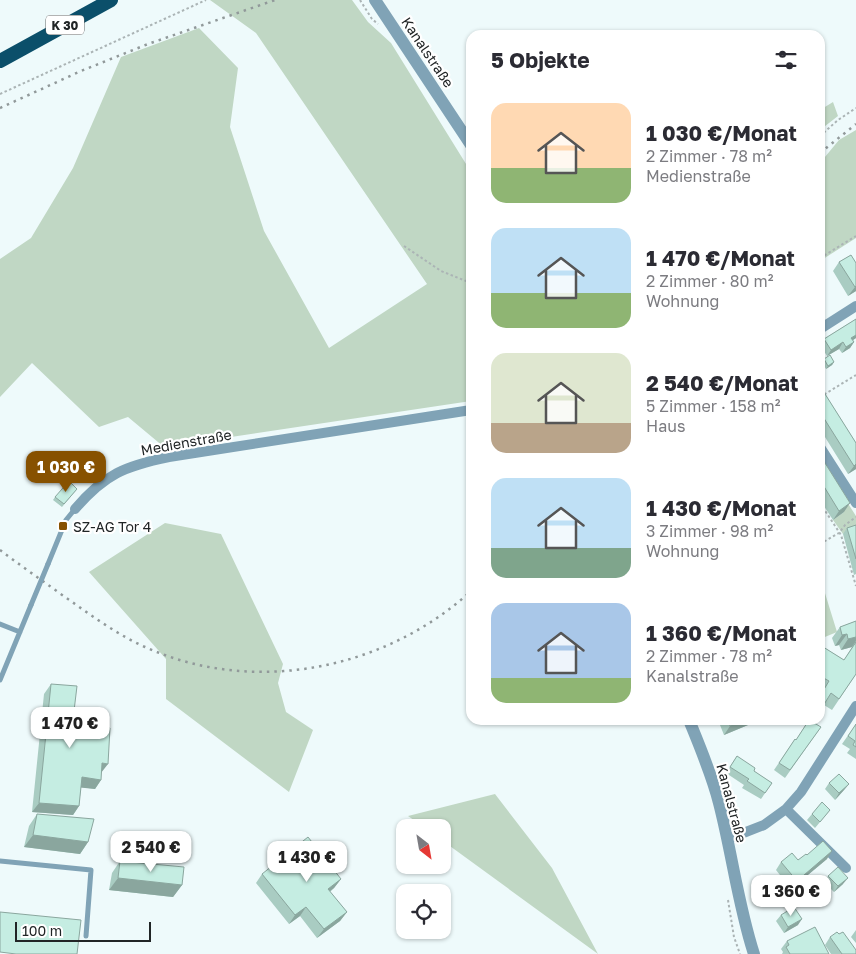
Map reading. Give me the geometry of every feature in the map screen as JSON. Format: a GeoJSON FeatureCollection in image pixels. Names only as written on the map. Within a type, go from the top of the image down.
{"type":"FeatureCollection","features":[{"type":"Feature","properties":{"kind":"highway"},"geometry":{"type":"LineString","coordinates":[[19,50],[94,0]]}},
{"type":"Feature","properties":{"kind":"highway","name":"K 30"},"geometry":{"type":"LineString","coordinates":[[0,61],[111,0]]}},
{"type":"Feature","properties":{"kind":"street","name":"Kanalstraße"},"geometry":{"type":"LineString","coordinates":[[375,0],[466,137]]}},
{"type":"Feature","properties":{"kind":"street"},"geometry":{"type":"LineString","coordinates":[[825,325],[856,306]]}},
{"type":"Feature","properties":{"kind":"street","name":"Medienstraße"},"geometry":{"type":"LineString","coordinates":[[75,509],[106,478],[125,468],[143,462],[466,411]]}},
{"type":"Feature","properties":{"kind":"street"},"geometry":{"type":"LineString","coordinates":[[825,455],[856,503]]}},
{"type":"Feature","properties":{"kind":"street"},"geometry":{"type":"LineString","coordinates":[[728,839],[764,825],[786,809],[802,792],[856,706]]}},
{"type":"Feature","properties":{"kind":"street","name":"Kanalstraße"},"geometry":{"type":"LineString","coordinates":[[691,725],[716,791],[728,839],[742,911],[754,954]]}},
{"type":"Feature","properties":{"kind":"street"},"geometry":{"type":"LineString","coordinates":[[786,809],[846,868]]}},
{"type":"Feature","properties":{"kind":"lane","name":"Medienstraße"},"geometry":{"type":"LineString","coordinates":[[0,680],[66,520],[75,509]]}},
{"type":"Feature","properties":{"kind":"lane"},"geometry":{"type":"LineString","coordinates":[[0,624],[20,632]]}},
{"type":"Feature","properties":{"kind":"lane"},"geometry":{"type":"LineString","coordinates":[[0,861],[91,870],[86,936]]}},
{"type":"Feature","properties":{"kind":"path"},"geometry":{"type":"LineString","coordinates":[[0,94],[206,0]]}},
{"type":"Feature","properties":{"kind":"path"},"geometry":{"type":"LineString","coordinates":[[825,132],[856,108]]}},
{"type":"Feature","properties":{"kind":"path"},"geometry":{"type":"LineString","coordinates":[[825,255],[856,236]]}},
{"type":"Feature","properties":{"kind":"path"},"geometry":{"type":"LineString","coordinates":[[404,246],[441,270],[466,281]]}},
{"type":"Feature","properties":{"kind":"path"},"geometry":{"type":"LineString","coordinates":[[825,394],[856,375]]}},
{"type":"Feature","properties":{"kind":"path"},"geometry":{"type":"LineString","coordinates":[[825,511],[839,534],[856,586]]}},
{"type":"Feature","properties":{"kind":"path"},"geometry":{"type":"LineString","coordinates":[[825,541],[839,534],[845,525],[856,517]]}},
{"type":"Feature","properties":{"kind":"path"},"geometry":{"type":"LineString","coordinates":[[728,899],[734,937],[740,954]]}},
{"type":"Feature","properties":{"kind":"green space"},"geometry":{"type":"Polygon","coordinates":[[[210,0],[352,0],[368,22],[391,43],[466,164],[466,402],[164,447],[128,417],[99,427],[32,363],[0,397],[0,259],[31,238],[73,168],[121,57],[199,28],[238,68],[230,127],[264,231],[329,348],[427,284],[256,33],[210,0]]]}},
{"type":"Feature","properties":{"kind":"green space"},"geometry":{"type":"Polygon","coordinates":[[[833,102],[838,116],[825,126],[825,107],[833,102]]]}},
{"type":"Feature","properties":{"kind":"green space"},"geometry":{"type":"Polygon","coordinates":[[[856,130],[856,238],[825,258],[825,157],[839,140],[856,130]]]}},
{"type":"Feature","properties":{"kind":"green space"},"geometry":{"type":"Polygon","coordinates":[[[825,468],[856,516],[856,531],[843,534],[833,520],[844,512],[825,484],[825,468]]]}},
{"type":"Feature","properties":{"kind":"green space"},"geometry":{"type":"Polygon","coordinates":[[[165,523],[221,534],[283,664],[278,683],[286,712],[313,730],[289,792],[166,699],[166,659],[89,572],[165,523]]]}},
{"type":"Feature","properties":{"kind":"green space"},"geometry":{"type":"Polygon","coordinates":[[[825,593],[837,632],[825,637],[825,593]]]}},
{"type":"Feature","properties":{"kind":"green space"},"geometry":{"type":"Polygon","coordinates":[[[495,794],[552,868],[598,954],[451,847],[451,819],[412,819],[408,816],[495,794]]]}},
{"type":"Feature","properties":{"kind":"building"},"geometry":{"type":"Polygon","coordinates":[[[851,255],[856,263],[855,287],[839,262],[851,255]]]}},
{"type":"Feature","properties":{"kind":"building"},"geometry":{"type":"Polygon","coordinates":[[[856,319],[856,335],[851,338],[854,342],[846,347],[843,342],[831,350],[825,338],[856,319]]]}},
{"type":"Feature","properties":{"kind":"building"},"geometry":{"type":"Polygon","coordinates":[[[830,355],[834,362],[828,366],[825,358],[830,355]]]}},
{"type":"Feature","properties":{"kind":"building"},"geometry":{"type":"Polygon","coordinates":[[[825,394],[856,443],[856,464],[854,466],[825,420],[825,394]]]}},
{"type":"Feature","properties":{"kind":"building"},"geometry":{"type":"Polygon","coordinates":[[[825,463],[850,503],[839,511],[825,488],[825,463]]]}},
{"type":"Feature","properties":{"kind":"building"},"geometry":{"type":"Polygon","coordinates":[[[69,481],[77,489],[64,504],[55,497],[69,481]]]}},
{"type":"Feature","properties":{"kind":"building"},"geometry":{"type":"Polygon","coordinates":[[[856,525],[856,559],[847,528],[856,525]]]}},
{"type":"Feature","properties":{"kind":"building"},"geometry":{"type":"Polygon","coordinates":[[[856,621],[856,637],[848,639],[847,634],[842,635],[840,627],[856,621]]]}},
{"type":"Feature","properties":{"kind":"building"},"geometry":{"type":"Polygon","coordinates":[[[856,642],[856,674],[839,699],[831,693],[825,703],[825,688],[829,681],[825,679],[825,648],[844,660],[856,642]]]}},
{"type":"Feature","properties":{"kind":"building"},"geometry":{"type":"Polygon","coordinates":[[[51,684],[77,686],[74,711],[89,712],[88,725],[110,728],[108,764],[102,763],[101,780],[82,777],[79,806],[39,803],[51,684]]]}},
{"type":"Feature","properties":{"kind":"building"},"geometry":{"type":"Polygon","coordinates":[[[856,724],[856,747],[853,745],[855,741],[848,736],[856,724]]]}},
{"type":"Feature","properties":{"kind":"building"},"geometry":{"type":"Polygon","coordinates":[[[806,725],[818,725],[821,727],[790,770],[779,763],[806,725]]]}},
{"type":"Feature","properties":{"kind":"building"},"geometry":{"type":"Polygon","coordinates":[[[737,756],[772,783],[765,793],[747,781],[749,779],[730,767],[737,756]]]}},
{"type":"Feature","properties":{"kind":"building"},"geometry":{"type":"Polygon","coordinates":[[[839,774],[849,784],[839,793],[829,783],[839,774]]]}},
{"type":"Feature","properties":{"kind":"building"},"geometry":{"type":"Polygon","coordinates":[[[822,802],[830,810],[820,822],[812,814],[822,802]]]}},
{"type":"Feature","properties":{"kind":"building"},"geometry":{"type":"Polygon","coordinates":[[[37,814],[94,819],[88,842],[33,835],[37,814]]]}},
{"type":"Feature","properties":{"kind":"building"},"geometry":{"type":"Polygon","coordinates":[[[308,837],[341,879],[328,889],[347,912],[324,929],[306,907],[295,915],[262,874],[308,837]]]}},
{"type":"Feature","properties":{"kind":"building"},"geometry":{"type":"Polygon","coordinates":[[[823,841],[832,851],[797,881],[781,862],[792,853],[798,860],[823,841]]]}},
{"type":"Feature","properties":{"kind":"building"},"geometry":{"type":"Polygon","coordinates":[[[120,861],[184,867],[182,885],[118,878],[120,861]]]}},
{"type":"Feature","properties":{"kind":"building"},"geometry":{"type":"Polygon","coordinates":[[[838,867],[848,878],[838,886],[828,876],[838,867]]]}},
{"type":"Feature","properties":{"kind":"building"},"geometry":{"type":"Polygon","coordinates":[[[794,907],[802,919],[788,927],[781,915],[794,907]]]}},
{"type":"Feature","properties":{"kind":"building"},"geometry":{"type":"Polygon","coordinates":[[[0,912],[81,920],[77,954],[16,954],[0,952],[0,912]]]}},
{"type":"Feature","properties":{"kind":"building"},"geometry":{"type":"Polygon","coordinates":[[[815,927],[829,954],[790,954],[786,947],[789,945],[787,941],[815,927]]]}},
{"type":"Feature","properties":{"kind":"building"},"geometry":{"type":"Polygon","coordinates":[[[837,932],[839,934],[843,932],[856,950],[856,954],[842,954],[830,937],[837,932]]]}},
{"type":"Feature","properties":{"kind":"railway"},"geometry":{"type":"LineString","coordinates":[[0,108],[81,71],[148,44],[275,0]]}},
{"type":"Feature","properties":{"kind":"railway"},"geometry":{"type":"LineString","coordinates":[[825,149],[856,124]]}},
{"type":"Feature","properties":{"kind":"railway"},"geometry":{"type":"LineString","coordinates":[[0,550],[94,617],[134,642],[186,662],[229,670],[273,672],[316,667],[359,656],[399,640],[437,618],[466,595]]}},
{"type":"Feature","properties":{"kind":"place","name":"SZ-AG Tor 4"},"geometry":{"type":"Point","coordinates":[63,526]}}]}
